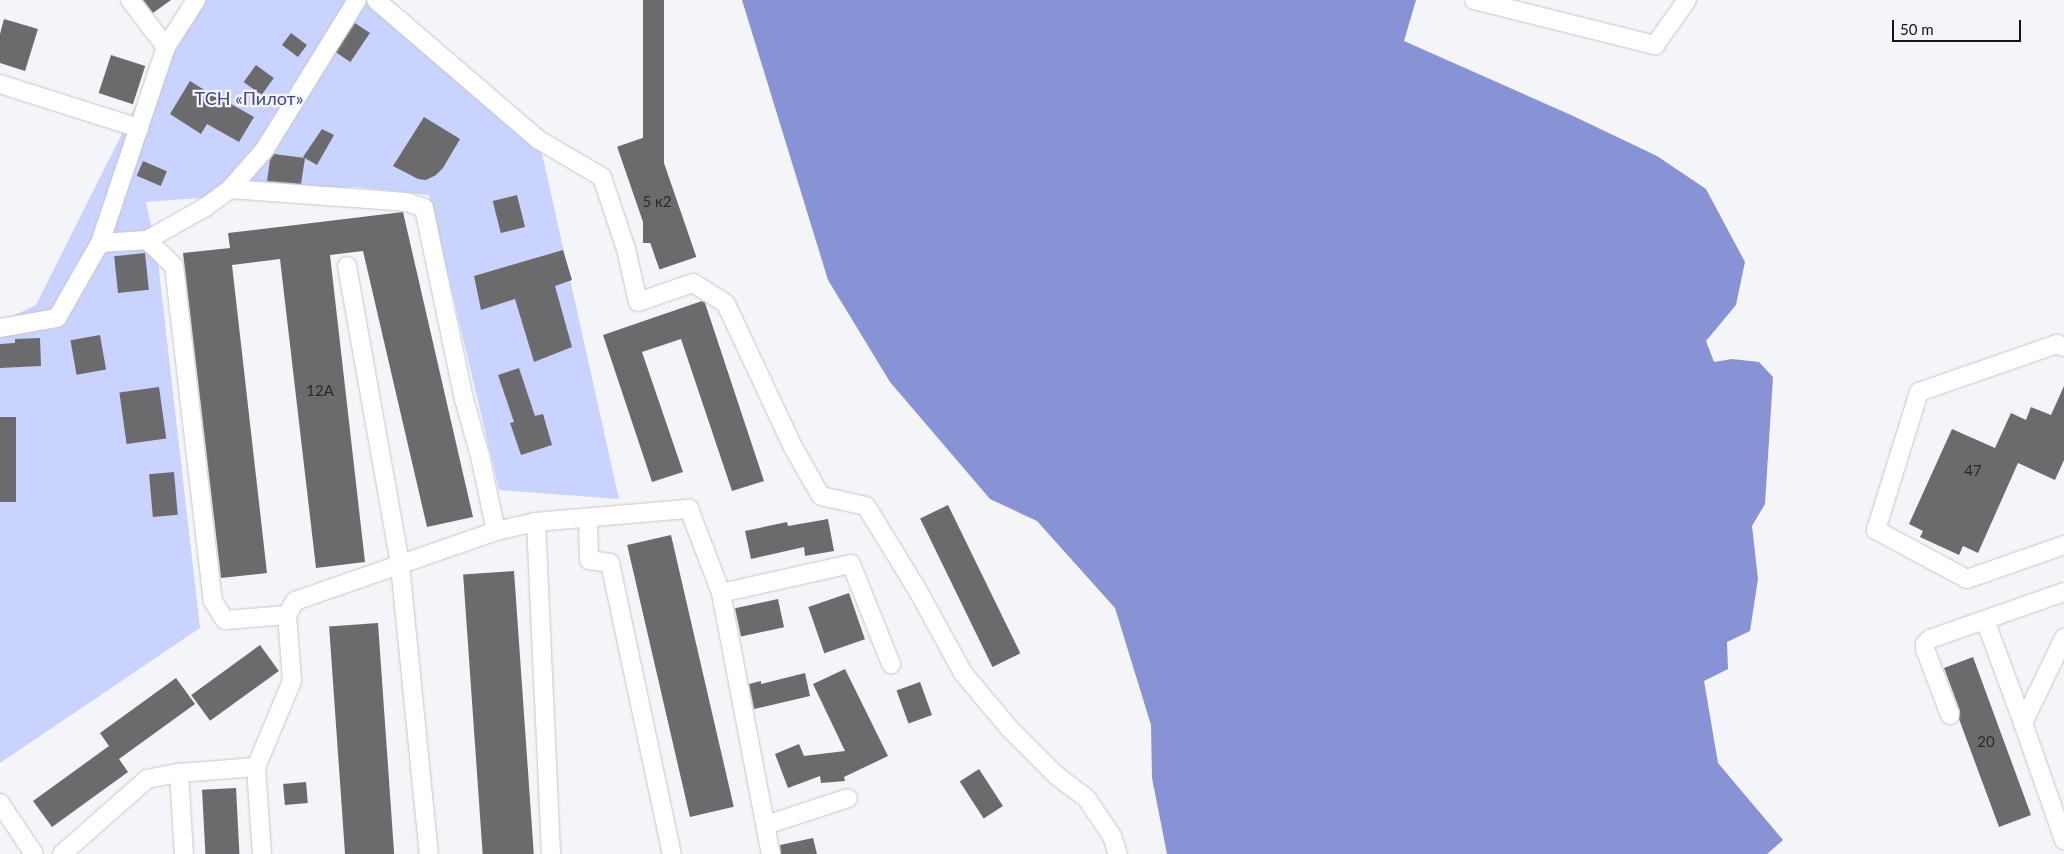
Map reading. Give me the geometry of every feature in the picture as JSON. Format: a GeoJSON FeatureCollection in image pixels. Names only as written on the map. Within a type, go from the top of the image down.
{"type":"FeatureCollection","features":[{"type":"Feature","properties":{"kind":"street"},"geometry":{"type":"LineString","coordinates":[[130,0],[166,47]]}},
{"type":"Feature","properties":{"kind":"street"},"geometry":{"type":"LineString","coordinates":[[0,328],[57,318],[100,243],[166,47],[196,0]]}},
{"type":"Feature","properties":{"kind":"street"},"geometry":{"type":"LineString","coordinates":[[100,243],[147,240],[204,208],[230,189],[265,149],[357,0]]}},
{"type":"Feature","properties":{"kind":"street"},"geometry":{"type":"LineString","coordinates":[[376,0],[539,140],[602,177],[626,250],[638,302],[693,283],[726,304],[793,446],[821,496],[866,506],[918,591],[963,673],[1009,728],[1057,776],[1086,799],[1112,836],[1118,854]]}},
{"type":"Feature","properties":{"kind":"street"},"geometry":{"type":"LineString","coordinates":[[1474,0],[1655,46],[1686,0]]}},
{"type":"Feature","properties":{"kind":"street"},"geometry":{"type":"LineString","coordinates":[[0,84],[139,128]]}},
{"type":"Feature","properties":{"kind":"street"},"geometry":{"type":"LineString","coordinates":[[230,189],[406,202],[424,208],[464,399],[480,456],[496,531]]}},
{"type":"Feature","properties":{"kind":"street"},"geometry":{"type":"LineString","coordinates":[[147,240],[174,266],[213,601],[226,620],[287,615]]}},
{"type":"Feature","properties":{"kind":"street"},"geometry":{"type":"LineString","coordinates":[[347,266],[400,565],[429,854]]}},
{"type":"Feature","properties":{"kind":"street"},"geometry":{"type":"LineString","coordinates":[[2064,346],[2057,344],[1919,392],[1876,530],[1967,579],[2064,545]]}},
{"type":"Feature","properties":{"kind":"street"},"geometry":{"type":"LineString","coordinates":[[262,854],[256,768],[292,681],[287,615],[295,601],[496,531],[536,522],[689,509],[721,593],[771,854]]}},
{"type":"Feature","properties":{"kind":"street"},"geometry":{"type":"LineString","coordinates":[[588,518],[590,560],[610,563],[672,854]]}},
{"type":"Feature","properties":{"kind":"street"},"geometry":{"type":"LineString","coordinates":[[536,522],[551,854]]}},
{"type":"Feature","properties":{"kind":"street"},"geometry":{"type":"LineString","coordinates":[[721,593],[851,564],[891,664]]}},
{"type":"Feature","properties":{"kind":"street"},"geometry":{"type":"LineString","coordinates":[[1950,714],[1925,649],[1930,639],[2064,592]]}},
{"type":"Feature","properties":{"kind":"street"},"geometry":{"type":"LineString","coordinates":[[1985,620],[2064,840]]}},
{"type":"Feature","properties":{"kind":"street"},"geometry":{"type":"LineString","coordinates":[[2023,723],[2064,638]]}},
{"type":"Feature","properties":{"kind":"street"},"geometry":{"type":"LineString","coordinates":[[62,854],[147,779],[179,773],[256,768]]}},
{"type":"Feature","properties":{"kind":"street"},"geometry":{"type":"LineString","coordinates":[[179,773],[184,854]]}},
{"type":"Feature","properties":{"kind":"street"},"geometry":{"type":"LineString","coordinates":[[766,825],[848,798]]}},
{"type":"Feature","properties":{"kind":"street"},"geometry":{"type":"LineString","coordinates":[[0,803],[34,854]]}},
{"type":"Feature","properties":{"kind":"green space","name":"ТСН «Пилот»"},"geometry":{"type":"Polygon","coordinates":[[[189,0],[391,0],[539,140],[619,499],[499,490],[429,195],[355,187],[146,202],[157,253],[200,628],[0,763],[0,322],[36,305],[189,0]]]}},
{"type":"Feature","properties":{"kind":"shaded area"},"geometry":{"type":"Polygon","coordinates":[[[742,0],[1416,0],[1404,41],[1571,115],[1657,156],[1706,189],[1745,262],[1736,305],[1706,341],[1714,362],[1732,359],[1759,362],[1773,377],[1765,504],[1752,526],[1758,579],[1750,631],[1727,642],[1728,669],[1704,681],[1718,763],[1783,840],[1767,854],[1167,854],[1152,778],[1151,725],[1115,608],[1037,521],[990,499],[890,382],[828,280],[742,0]]]}},
{"type":"Feature","properties":{"kind":"building"},"geometry":{"type":"Polygon","coordinates":[[[143,0],[171,0],[153,13],[143,0]]]}},
{"type":"Feature","properties":{"kind":"building"},"geometry":{"type":"Polygon","coordinates":[[[643,0],[664,0],[664,243],[643,243],[643,0]]]}},
{"type":"Feature","properties":{"kind":"building"},"geometry":{"type":"Polygon","coordinates":[[[4,19],[38,29],[25,71],[0,63],[0,34],[4,19]]]}},
{"type":"Feature","properties":{"kind":"building"},"geometry":{"type":"Polygon","coordinates":[[[355,23],[370,33],[350,62],[335,52],[355,23]]]}},
{"type":"Feature","properties":{"kind":"building"},"geometry":{"type":"Polygon","coordinates":[[[291,33],[307,45],[298,57],[282,45],[291,33]]]}},
{"type":"Feature","properties":{"kind":"building"},"geometry":{"type":"Polygon","coordinates":[[[111,55],[145,66],[133,104],[99,93],[111,55]]]}},
{"type":"Feature","properties":{"kind":"building"},"geometry":{"type":"Polygon","coordinates":[[[256,65],[274,78],[261,95],[244,82],[256,65]]]}},
{"type":"Feature","properties":{"kind":"building"},"geometry":{"type":"Polygon","coordinates":[[[190,81],[230,106],[231,104],[254,117],[239,142],[207,124],[201,134],[170,114],[190,81]]]}},
{"type":"Feature","properties":{"kind":"building"},"geometry":{"type":"Polygon","coordinates":[[[424,117],[460,139],[443,168],[436,175],[426,180],[418,179],[393,166],[424,117]]]}},
{"type":"Feature","properties":{"kind":"building"},"geometry":{"type":"Polygon","coordinates":[[[322,129],[334,135],[317,165],[303,157],[322,129]]]}},
{"type":"Feature","properties":{"kind":"building"},"geometry":{"type":"Polygon","coordinates":[[[654,134],[696,257],[659,270],[617,147],[654,134]]]}},
{"type":"Feature","properties":{"kind":"building"},"geometry":{"type":"Polygon","coordinates":[[[274,154],[305,158],[301,184],[267,181],[270,160],[274,154]]]}},
{"type":"Feature","properties":{"kind":"building"},"geometry":{"type":"Polygon","coordinates":[[[143,161],[167,171],[161,186],[137,176],[143,161]]]}},
{"type":"Feature","properties":{"kind":"building"},"geometry":{"type":"Polygon","coordinates":[[[517,195],[525,227],[501,233],[493,201],[517,195]]]}},
{"type":"Feature","properties":{"kind":"building"},"geometry":{"type":"Polygon","coordinates":[[[403,212],[473,517],[427,527],[363,251],[330,255],[365,562],[316,568],[280,259],[232,265],[267,573],[221,578],[183,253],[230,248],[228,233],[403,212]]]}},
{"type":"Feature","properties":{"kind":"building"},"geometry":{"type":"Polygon","coordinates":[[[563,250],[572,280],[555,286],[572,347],[534,362],[515,299],[481,310],[474,276],[563,250]]]}},
{"type":"Feature","properties":{"kind":"building"},"geometry":{"type":"Polygon","coordinates":[[[145,253],[149,290],[118,293],[114,256],[145,253]]]}},
{"type":"Feature","properties":{"kind":"building"},"geometry":{"type":"Polygon","coordinates":[[[702,301],[705,303],[764,481],[732,491],[681,339],[642,352],[683,472],[652,482],[603,335],[702,301]]]}},
{"type":"Feature","properties":{"kind":"building"},"geometry":{"type":"Polygon","coordinates":[[[100,335],[106,369],[77,375],[70,340],[100,335]]]}},
{"type":"Feature","properties":{"kind":"building"},"geometry":{"type":"Polygon","coordinates":[[[40,338],[41,366],[0,368],[0,344],[15,343],[15,339],[40,338]]]}},
{"type":"Feature","properties":{"kind":"building"},"geometry":{"type":"Polygon","coordinates":[[[519,368],[535,416],[543,414],[552,445],[521,455],[510,423],[514,422],[498,375],[519,368]]]}},
{"type":"Feature","properties":{"kind":"building"},"geometry":{"type":"Polygon","coordinates":[[[2064,386],[2064,460],[2055,480],[2018,463],[1978,553],[1963,546],[1959,555],[1920,537],[1923,531],[1909,524],[1952,429],[1995,448],[2011,413],[2026,420],[2031,407],[2051,415],[2064,386]]]}},
{"type":"Feature","properties":{"kind":"building"},"geometry":{"type":"Polygon","coordinates":[[[159,387],[166,438],[127,444],[119,393],[159,387]]]}},
{"type":"Feature","properties":{"kind":"building"},"geometry":{"type":"Polygon","coordinates":[[[0,417],[16,417],[16,502],[0,502],[0,417]]]}},
{"type":"Feature","properties":{"kind":"building"},"geometry":{"type":"Polygon","coordinates":[[[174,472],[178,515],[153,517],[149,474],[174,472]]]}},
{"type":"Feature","properties":{"kind":"building"},"geometry":{"type":"Polygon","coordinates":[[[948,505],[1020,653],[992,667],[920,519],[948,505]]]}},
{"type":"Feature","properties":{"kind":"building"},"geometry":{"type":"Polygon","coordinates":[[[828,519],[834,551],[805,556],[804,547],[751,559],[745,531],[787,522],[788,526],[828,519]]]}},
{"type":"Feature","properties":{"kind":"building"},"geometry":{"type":"Polygon","coordinates":[[[671,535],[734,807],[690,817],[627,545],[671,535]]]}},
{"type":"Feature","properties":{"kind":"building"},"geometry":{"type":"Polygon","coordinates":[[[514,571],[534,854],[483,854],[463,575],[514,571]]]}},
{"type":"Feature","properties":{"kind":"building"},"geometry":{"type":"Polygon","coordinates":[[[849,593],[865,639],[824,653],[808,607],[849,593]]]}},
{"type":"Feature","properties":{"kind":"building"},"geometry":{"type":"Polygon","coordinates":[[[778,599],[784,627],[741,637],[735,608],[778,599]]]}},
{"type":"Feature","properties":{"kind":"building"},"geometry":{"type":"Polygon","coordinates":[[[378,623],[394,854],[345,854],[329,626],[378,623]]]}},
{"type":"Feature","properties":{"kind":"building"},"geometry":{"type":"Polygon","coordinates":[[[260,645],[279,671],[210,721],[191,695],[260,645]]]}},
{"type":"Feature","properties":{"kind":"building"},"geometry":{"type":"Polygon","coordinates":[[[1973,657],[2031,815],[1999,827],[1959,719],[1960,711],[1944,668],[1973,657]]]}},
{"type":"Feature","properties":{"kind":"building"},"geometry":{"type":"Polygon","coordinates":[[[845,669],[888,756],[844,777],[845,781],[821,783],[820,776],[788,788],[775,754],[799,744],[804,756],[845,751],[813,684],[845,669]]]}},
{"type":"Feature","properties":{"kind":"building"},"geometry":{"type":"Polygon","coordinates":[[[805,673],[810,696],[754,709],[749,684],[761,681],[761,684],[805,673]]]}},
{"type":"Feature","properties":{"kind":"building"},"geometry":{"type":"Polygon","coordinates":[[[176,678],[195,704],[119,759],[128,772],[52,827],[33,801],[109,746],[100,733],[176,678]]]}},
{"type":"Feature","properties":{"kind":"building"},"geometry":{"type":"Polygon","coordinates":[[[920,682],[932,715],[908,723],[897,691],[920,682]]]}},
{"type":"Feature","properties":{"kind":"building"},"geometry":{"type":"Polygon","coordinates":[[[979,769],[1003,806],[984,818],[960,782],[979,769]]]}},
{"type":"Feature","properties":{"kind":"building"},"geometry":{"type":"Polygon","coordinates":[[[306,782],[308,803],[285,805],[283,784],[306,782]]]}},
{"type":"Feature","properties":{"kind":"building"},"geometry":{"type":"Polygon","coordinates":[[[236,788],[239,854],[205,854],[202,790],[236,788]]]}},
{"type":"Feature","properties":{"kind":"building"},"geometry":{"type":"Polygon","coordinates":[[[813,838],[817,854],[781,854],[780,845],[813,838]]]}}]}
